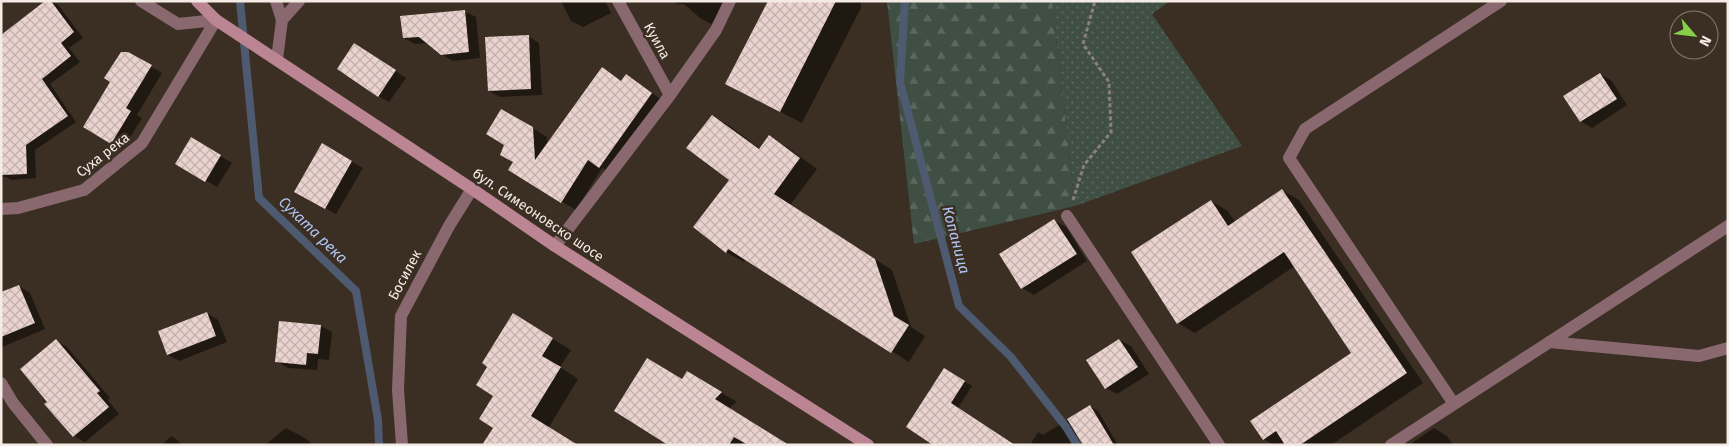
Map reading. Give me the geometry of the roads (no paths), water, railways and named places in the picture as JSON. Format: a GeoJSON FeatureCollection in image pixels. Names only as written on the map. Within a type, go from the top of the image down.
{"type":"FeatureCollection","features":[{"type":"Feature","properties":{"kind":"street"},"geometry":{"type":"LineString","coordinates":[[141,1],[178,24],[216,20]]}},
{"type":"Feature","properties":{"kind":"street","name":"бул. Симеоновско шосе"},"geometry":{"type":"LineString","coordinates":[[197,1],[216,20],[555,246],[868,445]]}},
{"type":"Feature","properties":{"kind":"street"},"geometry":{"type":"LineString","coordinates":[[276,1],[282,20],[277,59]]}},
{"type":"Feature","properties":{"kind":"street"},"geometry":{"type":"LineString","coordinates":[[282,20],[299,1]]}},
{"type":"Feature","properties":{"kind":"street","name":"Куила"},"geometry":{"type":"LineString","coordinates":[[618,1],[670,95]]}},
{"type":"Feature","properties":{"kind":"street"},"geometry":{"type":"LineString","coordinates":[[555,246],[670,95],[716,30],[730,1]]}},
{"type":"Feature","properties":{"kind":"street"},"geometry":{"type":"LineString","coordinates":[[1454,404],[1289,158],[1305,129],[1501,1]]}},
{"type":"Feature","properties":{"kind":"street","name":"Суха река"},"geometry":{"type":"LineString","coordinates":[[1,209],[18,208],[84,190],[142,143],[216,20]]}},
{"type":"Feature","properties":{"kind":"street","name":"Босилек"},"geometry":{"type":"LineString","coordinates":[[402,445],[398,390],[401,316],[440,243],[472,189]]}},
{"type":"Feature","properties":{"kind":"street"},"geometry":{"type":"LineString","coordinates":[[1067,216],[1219,445]]}},
{"type":"Feature","properties":{"kind":"street"},"geometry":{"type":"LineString","coordinates":[[1391,445],[1728,226]]}},
{"type":"Feature","properties":{"kind":"street"},"geometry":{"type":"LineString","coordinates":[[1549,342],[1699,356],[1728,348]]}},
{"type":"Feature","properties":{"kind":"street"},"geometry":{"type":"LineString","coordinates":[[1,383],[13,403],[47,445]]}},
{"type":"Feature","properties":{"kind":"waterway","name":"Сухата река"},"geometry":{"type":"LineString","coordinates":[[240,1],[259,198],[356,291],[378,420],[379,445]]}},
{"type":"Feature","properties":{"kind":"waterway","name":"Копаница"},"geometry":{"type":"LineString","coordinates":[[905,1],[900,82],[959,306],[1011,357],[1066,427],[1077,445]]}}]}
